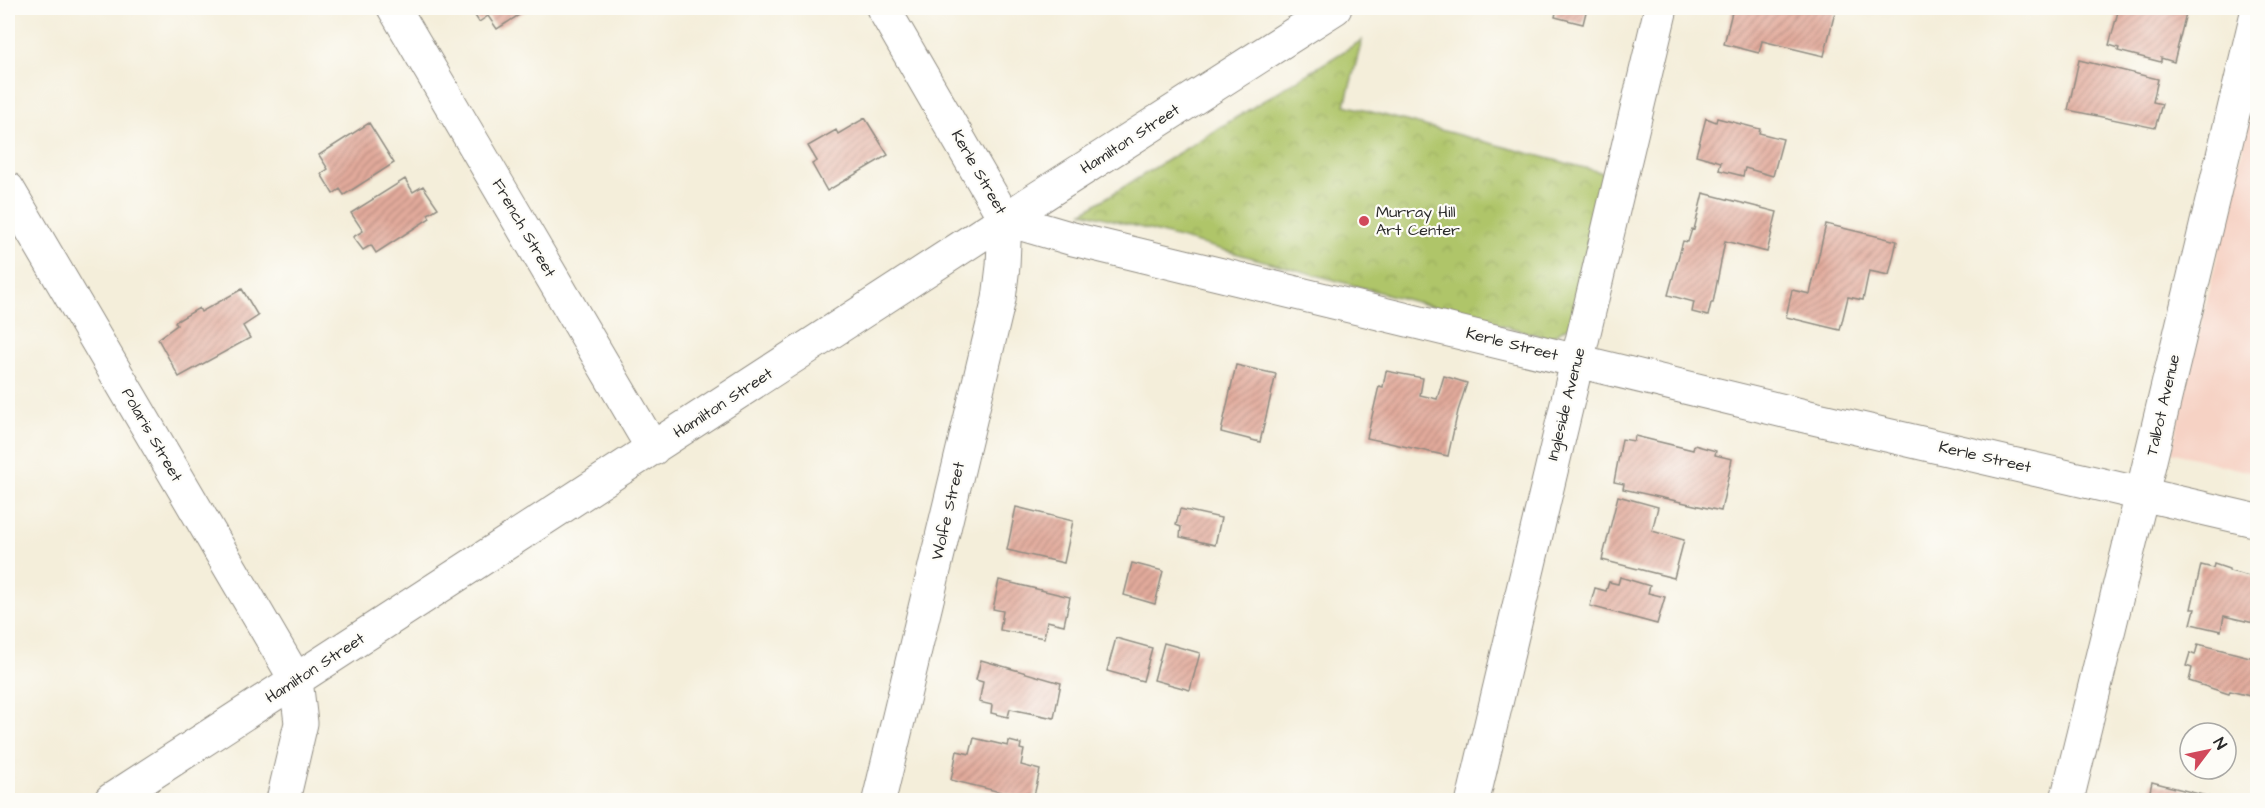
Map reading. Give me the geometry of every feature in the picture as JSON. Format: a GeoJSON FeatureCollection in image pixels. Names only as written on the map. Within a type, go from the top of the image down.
{"type":"FeatureCollection","features":[{"type":"Feature","properties":{"kind":"street","name":"French Street"},"geometry":{"type":"LineString","coordinates":[[394,8],[653,449]]}},
{"type":"Feature","properties":{"kind":"street","name":"Kerle Street"},"geometry":{"type":"LineString","coordinates":[[883,8],[1005,219],[1073,239],[1576,361],[2258,521]]}},
{"type":"Feature","properties":{"kind":"street","name":"Hamilton Street"},"geometry":{"type":"LineString","coordinates":[[111,801],[1005,219],[1335,8]]}},
{"type":"Feature","properties":{"kind":"street","name":"Ingleside Avenue"},"geometry":{"type":"LineString","coordinates":[[1473,801],[1661,8]]}},
{"type":"Feature","properties":{"kind":"street","name":"Talbot Avenue"},"geometry":{"type":"LineString","coordinates":[[2067,801],[2258,9]]}},
{"type":"Feature","properties":{"kind":"street","name":"Polaris Street"},"geometry":{"type":"LineString","coordinates":[[8,189],[296,680]]}},
{"type":"Feature","properties":{"kind":"street","name":"Wolfe Street"},"geometry":{"type":"LineString","coordinates":[[879,801],[999,300],[1005,219]]}},
{"type":"Feature","properties":{"kind":"street"},"geometry":{"type":"LineString","coordinates":[[283,801],[301,723],[296,680]]}},
{"type":"Feature","properties":{"kind":"shaded area"},"geometry":{"type":"Polygon","coordinates":[[[2257,87],[2258,474],[2171,452],[2257,87]]]}},
{"type":"Feature","properties":{"kind":"green space"},"geometry":{"type":"Polygon","coordinates":[[[1362,40],[1345,105],[1608,174],[1573,324],[1549,338],[1083,212],[1362,40]]]}},
{"type":"Feature","properties":{"kind":"building"},"geometry":{"type":"Polygon","coordinates":[[[470,8],[530,8],[497,29],[488,16],[479,22],[470,8]]]}},
{"type":"Feature","properties":{"kind":"building"},"geometry":{"type":"Polygon","coordinates":[[[1557,8],[1587,8],[1583,24],[1555,17],[1557,8]]]}},
{"type":"Feature","properties":{"kind":"building"},"geometry":{"type":"Polygon","coordinates":[[[1733,8],[1836,8],[1824,56],[1762,41],[1759,53],[1724,44],[1733,8]]]}},
{"type":"Feature","properties":{"kind":"building"},"geometry":{"type":"Polygon","coordinates":[[[2119,8],[2187,9],[2174,62],[2161,58],[2161,62],[2118,51],[2119,48],[2109,45],[2119,8]]]}},
{"type":"Feature","properties":{"kind":"building"},"geometry":{"type":"Polygon","coordinates":[[[2079,60],[2158,79],[2153,102],[2162,104],[2155,128],[2068,110],[2079,60]]]}},
{"type":"Feature","properties":{"kind":"building"},"geometry":{"type":"Polygon","coordinates":[[[865,118],[888,155],[827,191],[812,164],[817,161],[808,146],[836,130],[838,134],[865,118]]]}},
{"type":"Feature","properties":{"kind":"building"},"geometry":{"type":"Polygon","coordinates":[[[1706,118],[1716,122],[1717,118],[1760,129],[1759,133],[1783,139],[1773,176],[1745,168],[1743,176],[1719,170],[1721,162],[1696,155],[1706,118]]]}},
{"type":"Feature","properties":{"kind":"building"},"geometry":{"type":"Polygon","coordinates":[[[369,123],[394,163],[344,195],[340,189],[333,194],[321,174],[328,169],[319,155],[369,123]]]}},
{"type":"Feature","properties":{"kind":"building"},"geometry":{"type":"Polygon","coordinates":[[[405,179],[413,192],[423,186],[438,208],[428,214],[430,218],[376,253],[371,245],[363,250],[353,237],[363,231],[351,213],[405,179]]]}},
{"type":"Feature","properties":{"kind":"building"},"geometry":{"type":"Polygon","coordinates":[[[1703,193],[1777,212],[1767,252],[1725,241],[1713,303],[1711,303],[1708,316],[1692,312],[1694,302],[1668,295],[1683,241],[1688,242],[1692,229],[1694,230],[1703,193]]]}},
{"type":"Feature","properties":{"kind":"building"},"geometry":{"type":"Polygon","coordinates":[[[1826,224],[1897,241],[1889,275],[1869,271],[1863,300],[1848,297],[1840,330],[1786,317],[1792,290],[1810,294],[1826,224]]]}},
{"type":"Feature","properties":{"kind":"building"},"geometry":{"type":"Polygon","coordinates":[[[242,289],[258,316],[243,326],[250,338],[179,377],[158,339],[177,325],[175,322],[199,308],[201,312],[242,289]]]}},
{"type":"Feature","properties":{"kind":"building"},"geometry":{"type":"Polygon","coordinates":[[[1236,365],[1276,374],[1260,442],[1221,432],[1236,365]]]}},
{"type":"Feature","properties":{"kind":"building"},"geometry":{"type":"Polygon","coordinates":[[[1386,371],[1423,378],[1420,395],[1437,399],[1444,376],[1467,383],[1448,456],[1367,438],[1379,386],[1383,387],[1386,371]]]}},
{"type":"Feature","properties":{"kind":"building"},"geometry":{"type":"Polygon","coordinates":[[[1635,436],[1693,450],[1694,445],[1716,451],[1715,455],[1732,459],[1721,511],[1623,489],[1624,484],[1614,482],[1622,439],[1634,441],[1635,436]]]}},
{"type":"Feature","properties":{"kind":"building"},"geometry":{"type":"Polygon","coordinates":[[[1618,496],[1658,507],[1652,531],[1684,540],[1674,578],[1602,560],[1618,496]]]}},
{"type":"Feature","properties":{"kind":"building"},"geometry":{"type":"Polygon","coordinates":[[[1016,507],[1073,521],[1064,563],[1007,550],[1016,507]]]}},
{"type":"Feature","properties":{"kind":"building"},"geometry":{"type":"Polygon","coordinates":[[[1180,509],[1221,518],[1215,545],[1180,537],[1181,527],[1176,525],[1180,509]]]}},
{"type":"Feature","properties":{"kind":"building"},"geometry":{"type":"Polygon","coordinates":[[[1132,563],[1163,571],[1155,604],[1124,595],[1132,563]]]}},
{"type":"Feature","properties":{"kind":"building"},"geometry":{"type":"Polygon","coordinates":[[[2214,564],[2229,569],[2229,571],[2258,578],[2258,624],[2224,616],[2221,631],[2191,624],[2195,609],[2191,609],[2201,565],[2213,568],[2214,564]]]}},
{"type":"Feature","properties":{"kind":"building"},"geometry":{"type":"Polygon","coordinates":[[[1620,577],[1650,586],[1648,593],[1665,597],[1657,624],[1590,606],[1595,588],[1606,591],[1609,582],[1618,584],[1620,577]]]}},
{"type":"Feature","properties":{"kind":"building"},"geometry":{"type":"Polygon","coordinates":[[[999,580],[1070,597],[1064,625],[1047,621],[1044,638],[1000,630],[1003,611],[993,609],[999,580]]]}},
{"type":"Feature","properties":{"kind":"building"},"geometry":{"type":"Polygon","coordinates":[[[1116,638],[1152,648],[1143,681],[1107,671],[1116,638]]]}},
{"type":"Feature","properties":{"kind":"building"},"geometry":{"type":"Polygon","coordinates":[[[1164,643],[1200,653],[1190,690],[1154,680],[1164,643]]]}},
{"type":"Feature","properties":{"kind":"building"},"geometry":{"type":"Polygon","coordinates":[[[2198,644],[2258,659],[2258,682],[2254,697],[2230,691],[2229,694],[2189,681],[2192,668],[2186,666],[2190,653],[2195,655],[2198,644]]]}},
{"type":"Feature","properties":{"kind":"building"},"geometry":{"type":"Polygon","coordinates":[[[981,660],[1061,683],[1054,718],[1010,709],[1008,717],[991,713],[992,705],[979,702],[983,682],[976,680],[981,660]]]}},
{"type":"Feature","properties":{"kind":"building"},"geometry":{"type":"Polygon","coordinates":[[[974,738],[1008,746],[1009,741],[1021,744],[1020,749],[1024,750],[1021,765],[1040,770],[1033,800],[951,780],[957,751],[970,754],[974,738]]]}},
{"type":"Feature","properties":{"kind":"building"},"geometry":{"type":"Polygon","coordinates":[[[2152,782],[2222,800],[2148,800],[2152,782]]]}},
{"type":"Feature","properties":{"kind":"place","name":"Murray Hill Art Center"},"geometry":{"type":"Point","coordinates":[1364,221]}}]}
